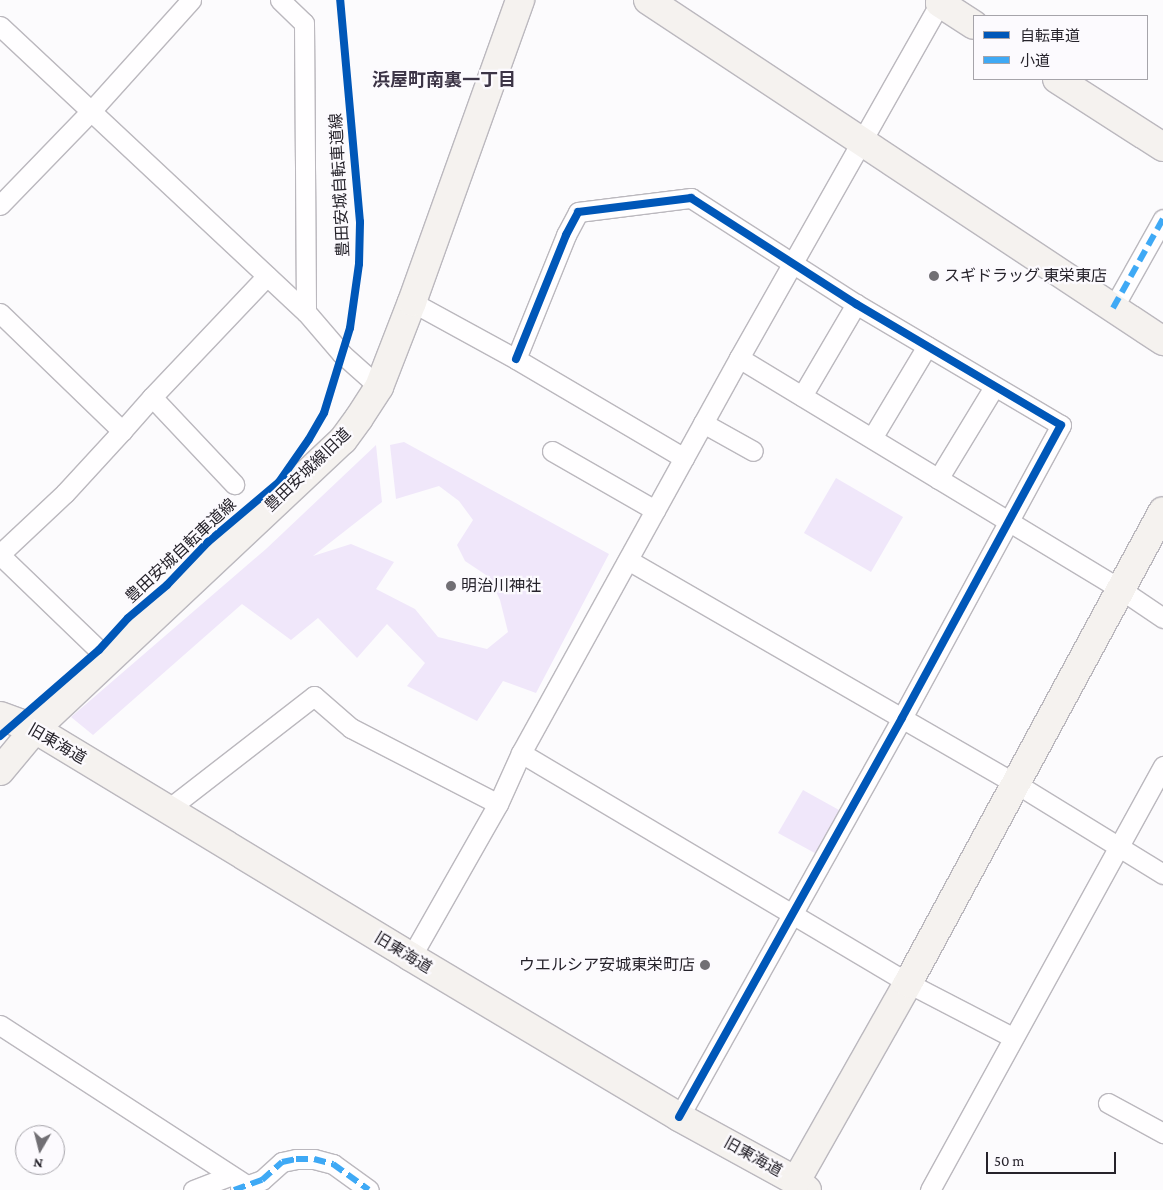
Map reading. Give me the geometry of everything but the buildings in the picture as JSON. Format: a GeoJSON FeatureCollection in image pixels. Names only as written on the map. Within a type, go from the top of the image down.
{"type":"FeatureCollection","features":[{"type":"Feature","properties":{"kind":"street"},"geometry":{"type":"LineString","coordinates":[[0,205],[92,110],[191,0]]}},
{"type":"Feature","properties":{"kind":"street"},"geometry":{"type":"LineString","coordinates":[[280,0],[304,23],[306,312]]}},
{"type":"Feature","properties":{"kind":"street","name":"豊田安城線旧道"},"geometry":{"type":"LineString","coordinates":[[0,771],[35,729],[110,661],[343,440],[379,387],[412,302],[520,0]]}},
{"type":"Feature","properties":{"kind":"street"},"geometry":{"type":"LineString","coordinates":[[648,0],[859,142],[1163,341]]}},
{"type":"Feature","properties":{"kind":"street"},"geometry":{"type":"LineString","coordinates":[[411,957],[498,804],[521,753],[703,423],[939,1],[973,24]]}},
{"type":"Feature","properties":{"kind":"street"},"geometry":{"type":"LineString","coordinates":[[0,26],[306,312],[342,354],[379,387]]}},
{"type":"Feature","properties":{"kind":"street"},"geometry":{"type":"LineString","coordinates":[[1059,80],[1163,147]]}},
{"type":"Feature","properties":{"kind":"street"},"geometry":{"type":"LineString","coordinates":[[516,359],[566,235],[578,212],[691,198],[856,304],[1061,425],[902,718],[679,1117]]}},
{"type":"Feature","properties":{"kind":"street"},"geometry":{"type":"LineString","coordinates":[[1113,308],[1163,219]]}},
{"type":"Feature","properties":{"kind":"street"},"geometry":{"type":"LineString","coordinates":[[110,661],[0,555],[65,493],[152,397],[267,276]]}},
{"type":"Feature","properties":{"kind":"street"},"geometry":{"type":"LineString","coordinates":[[412,302],[516,359],[684,458]]}},
{"type":"Feature","properties":{"kind":"street"},"geometry":{"type":"LineString","coordinates":[[802,396],[856,304]]}},
{"type":"Feature","properties":{"kind":"street"},"geometry":{"type":"LineString","coordinates":[[0,313],[122,431]]}},
{"type":"Feature","properties":{"kind":"street"},"geometry":{"type":"LineString","coordinates":[[872,438],[927,346]]}},
{"type":"Feature","properties":{"kind":"street"},"geometry":{"type":"LineString","coordinates":[[739,358],[1120,589],[1163,618]]}},
{"type":"Feature","properties":{"kind":"street"},"geometry":{"type":"LineString","coordinates":[[938,479],[994,387]]}},
{"type":"Feature","properties":{"kind":"street"},"geometry":{"type":"LineString","coordinates":[[152,397],[234,484]]}},
{"type":"Feature","properties":{"kind":"street"},"geometry":{"type":"LineString","coordinates":[[703,423],[753,451]]}},
{"type":"Feature","properties":{"kind":"street"},"geometry":{"type":"LineString","coordinates":[[552,451],[655,510]]}},
{"type":"Feature","properties":{"kind":"street"},"geometry":{"type":"LineString","coordinates":[[801,1185],[1015,783],[1163,512]]}},
{"type":"Feature","properties":{"kind":"street"},"geometry":{"type":"LineString","coordinates":[[628,560],[1015,783],[1163,874]]}},
{"type":"Feature","properties":{"kind":"street"},"geometry":{"type":"LineString","coordinates":[[167,810],[314,696],[350,728],[498,804]]}},
{"type":"Feature","properties":{"kind":"street","name":"旧東海道"},"geometry":{"type":"LineString","coordinates":[[0,716],[35,729],[679,1117],[801,1185]]}},
{"type":"Feature","properties":{"kind":"street"},"geometry":{"type":"LineString","coordinates":[[0,766],[35,729]]}},
{"type":"Feature","properties":{"kind":"street"},"geometry":{"type":"LineString","coordinates":[[521,753],[792,915],[908,982],[1012,1037]]}},
{"type":"Feature","properties":{"kind":"street"},"geometry":{"type":"LineString","coordinates":[[930,1190],[1012,1037],[1163,766]]}},
{"type":"Feature","properties":{"kind":"street"},"geometry":{"type":"LineString","coordinates":[[0,1025],[241,1185]]}},
{"type":"Feature","properties":{"kind":"street"},"geometry":{"type":"LineString","coordinates":[[1108,1103],[1163,1133]]}},
{"type":"Feature","properties":{"kind":"street"},"geometry":{"type":"LineString","coordinates":[[193,1190],[241,1185],[262,1180],[282,1162],[296,1159],[314,1159],[333,1164],[368,1190]]}},
{"type":"Feature","properties":{"kind":"shaded area"},"geometry":{"type":"Polygon","coordinates":[[[404,442],[609,554],[536,693],[503,681],[477,721],[407,686],[425,663],[387,624],[357,658],[318,618],[291,640],[242,604],[93,735],[71,717],[266,549],[376,445],[382,502],[313,556],[351,544],[394,562],[376,589],[415,609],[438,637],[487,649],[508,632],[500,600],[489,577],[465,561],[457,545],[473,520],[459,501],[439,486],[396,499],[390,445],[404,442]]]}},
{"type":"Feature","properties":{"kind":"shaded area"},"geometry":{"type":"Polygon","coordinates":[[[836,478],[903,517],[871,572],[804,533],[836,478]]]}},
{"type":"Feature","properties":{"kind":"shaded area"},"geometry":{"type":"Polygon","coordinates":[[[803,790],[848,815],[824,858],[778,833],[803,790]]]}},
{"type":"Feature","properties":{"kind":"marked path"},"geometry":{"type":"LineString","coordinates":[[1113,308],[1163,219]]}},
{"type":"Feature","properties":{"kind":"marked path"},"geometry":{"type":"LineString","coordinates":[[234,1190],[262,1180],[282,1162],[296,1159],[314,1159],[333,1164],[369,1190]]}},
{"type":"Feature","properties":{"kind":"cycle path","name":"豊田安城自転車道線"},"geometry":{"type":"LineString","coordinates":[[0,736],[99,650],[128,618],[167,585],[208,542],[279,482],[309,439],[324,413],[350,328],[359,264],[360,222],[340,0]]}},
{"type":"Feature","properties":{"kind":"cycle path"},"geometry":{"type":"LineString","coordinates":[[516,359],[566,235],[578,212],[691,198],[856,304],[1061,425],[902,718],[679,1117]]}},
{"type":"Feature","properties":{"kind":"place","name":"スギドラッグ 東栄東店"},"geometry":{"type":"Point","coordinates":[934,276]}},
{"type":"Feature","properties":{"kind":"place","name":"明治川神社"},"geometry":{"type":"Point","coordinates":[451,586]}},
{"type":"Feature","properties":{"kind":"place","name":"ウエルシア安城東栄町店"},"geometry":{"type":"Point","coordinates":[705,965]}},
{"type":"Feature","properties":{"kind":"district","name":"浜屋町南裏一丁目"},"geometry":{"type":"Point","coordinates":[444,80]}}]}
